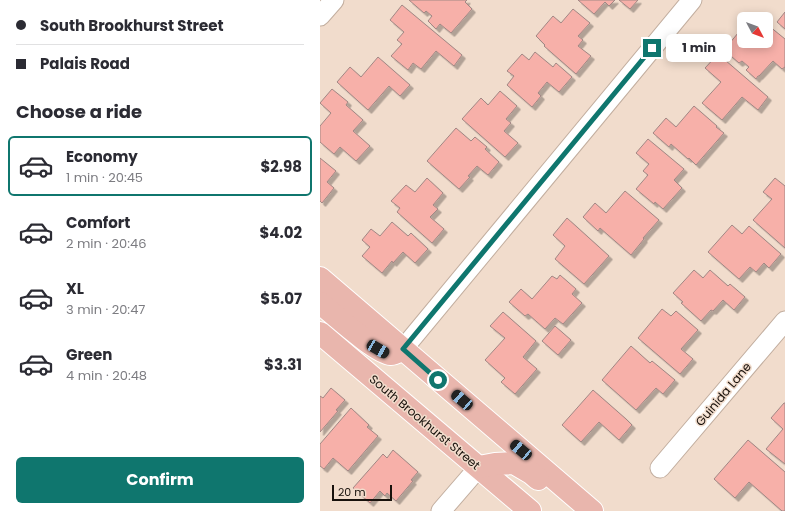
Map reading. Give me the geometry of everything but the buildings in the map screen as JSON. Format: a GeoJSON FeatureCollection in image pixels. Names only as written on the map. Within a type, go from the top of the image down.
{"type":"FeatureCollection","features":[{"type":"Feature","properties":{"kind":"main road"},"geometry":{"type":"LineString","coordinates":[[320,278],[592,511]]}},
{"type":"Feature","properties":{"kind":"main road"},"geometry":{"type":"LineString","coordinates":[[320,303],[367,342],[385,353],[393,354],[403,349]]}},
{"type":"Feature","properties":{"kind":"main road","name":"South Brookhurst Street"},"geometry":{"type":"LineString","coordinates":[[320,333],[530,511]]}},
{"type":"Feature","properties":{"kind":"main road"},"geometry":{"type":"LineString","coordinates":[[479,467],[495,464],[514,464],[530,472],[574,511]]}},
{"type":"Feature","properties":{"kind":"street"},"geometry":{"type":"LineString","coordinates":[[320,16],[334,0]]}},
{"type":"Feature","properties":{"kind":"street"},"geometry":{"type":"LineString","coordinates":[[403,349],[692,0]]}},
{"type":"Feature","properties":{"kind":"street","name":"Guinida Lane"},"geometry":{"type":"LineString","coordinates":[[660,468],[785,321]]}},
{"type":"Feature","properties":{"kind":"street"},"geometry":{"type":"LineString","coordinates":[[441,511],[479,467]]}},
{"type":"Feature","properties":{"kind":"route"},"geometry":{"type":"LineString","coordinates":[[438,380],[403,349],[652,48]]}}]}
